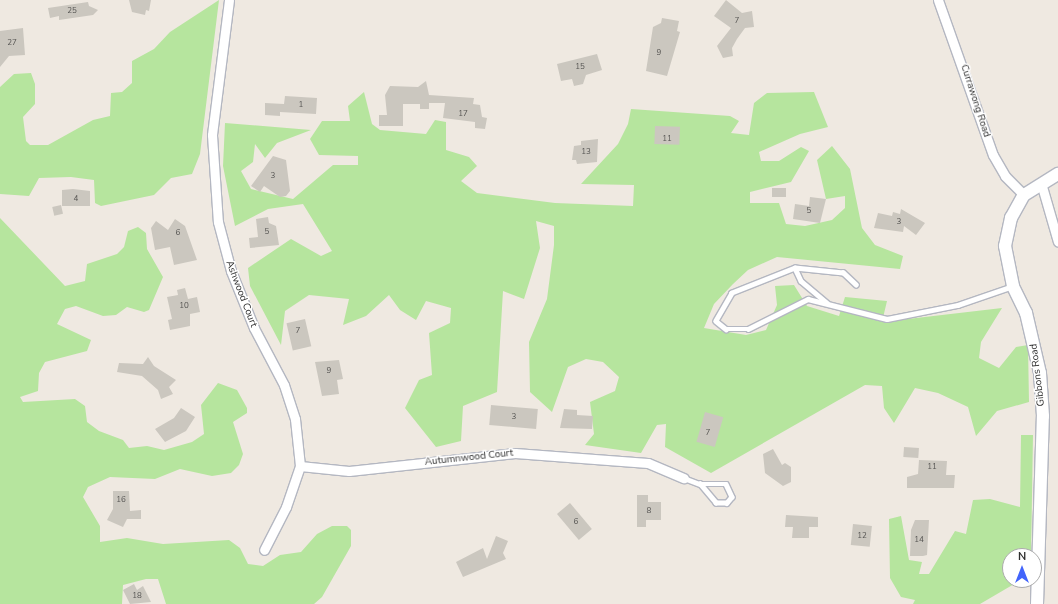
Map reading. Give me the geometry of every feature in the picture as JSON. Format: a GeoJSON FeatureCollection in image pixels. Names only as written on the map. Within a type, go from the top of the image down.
{"type":"FeatureCollection","features":[{"type":"Feature","properties":{"kind":"street","name":"Ashwood Court"},"geometry":{"type":"LineString","coordinates":[[229,0],[212,135],[218,222],[231,271],[254,328],[286,390],[295,419],[300,466],[286,507],[264,550]]}},
{"type":"Feature","properties":{"kind":"street","name":"Currawong Road"},"geometry":{"type":"LineString","coordinates":[[938,0],[993,155],[1005,176],[1024,195]]}},
{"type":"Feature","properties":{"kind":"street","name":"Gibbons Road"},"geometry":{"type":"LineString","coordinates":[[1037,604],[1043,416],[1040,373],[1028,320],[1013,286],[1005,246],[1011,218],[1024,195],[1041,183],[1058,174]]}},
{"type":"Feature","properties":{"kind":"street"},"geometry":{"type":"LineString","coordinates":[[1041,183],[1058,242]]}},
{"type":"Feature","properties":{"kind":"street","name":"Autumnwood Court"},"geometry":{"type":"LineString","coordinates":[[300,466],[349,471],[515,453],[648,464],[684,478]]}},
{"type":"Feature","properties":{"kind":"lane"},"geometry":{"type":"LineString","coordinates":[[856,285],[843,273],[795,268],[732,293],[716,321],[726,328],[748,329],[808,299],[887,319],[958,305],[1013,286]]}},
{"type":"Feature","properties":{"kind":"lane"},"geometry":{"type":"LineString","coordinates":[[795,268],[801,281],[828,304]]}},
{"type":"Feature","properties":{"kind":"lane"},"geometry":{"type":"LineString","coordinates":[[684,478],[700,484],[726,484],[732,490],[732,497],[727,503],[716,503],[700,484]]}},
{"type":"Feature","properties":{"kind":"green space"},"geometry":{"type":"Polygon","coordinates":[[[219,0],[200,154],[192,174],[171,178],[154,195],[101,206],[95,203],[94,180],[71,177],[39,178],[29,196],[0,194],[0,87],[14,74],[31,73],[35,84],[35,104],[23,117],[26,141],[30,145],[48,145],[93,120],[110,116],[111,93],[122,92],[132,83],[132,61],[154,49],[170,32],[219,0]]]}},
{"type":"Feature","properties":{"kind":"green space"},"geometry":{"type":"Polygon","coordinates":[[[364,92],[372,124],[380,130],[426,134],[435,120],[446,122],[446,150],[469,157],[477,166],[461,181],[477,193],[555,203],[633,206],[634,185],[581,184],[618,144],[628,124],[631,109],[730,116],[739,121],[731,133],[749,135],[754,103],[767,93],[814,92],[828,127],[800,134],[759,152],[761,161],[779,161],[801,147],[809,151],[791,182],[750,192],[750,203],[779,203],[786,224],[805,226],[832,220],[845,208],[845,196],[826,199],[817,160],[832,146],[850,169],[862,228],[875,245],[903,256],[900,269],[777,257],[748,270],[733,284],[714,304],[704,328],[746,335],[766,330],[777,305],[775,286],[794,285],[807,306],[839,316],[845,297],[887,301],[882,322],[1002,308],[981,342],[979,358],[999,368],[1016,347],[1028,345],[1029,402],[997,411],[976,436],[968,407],[938,393],[915,388],[894,423],[884,408],[882,386],[865,385],[711,473],[665,447],[666,424],[657,425],[641,453],[585,445],[594,434],[590,402],[615,391],[619,377],[603,362],[586,359],[568,367],[552,412],[530,392],[529,342],[547,299],[554,245],[554,226],[536,221],[540,248],[524,299],[503,291],[497,392],[463,406],[461,441],[436,447],[405,408],[419,380],[432,375],[429,333],[450,323],[451,308],[426,301],[416,320],[400,310],[389,295],[366,316],[343,325],[349,299],[309,295],[285,311],[281,345],[250,286],[248,268],[291,239],[321,256],[332,251],[303,204],[268,209],[235,226],[223,166],[225,123],[311,130],[277,143],[265,158],[255,144],[253,162],[241,171],[251,189],[293,199],[333,165],[358,165],[358,156],[319,155],[310,139],[322,121],[350,121],[348,106],[364,92]]]}},
{"type":"Feature","properties":{"kind":"green space"},"geometry":{"type":"Polygon","coordinates":[[[0,218],[65,286],[85,281],[87,264],[117,254],[124,247],[128,231],[138,227],[146,233],[147,249],[163,277],[149,310],[144,312],[127,307],[116,315],[103,316],[76,306],[65,309],[57,324],[91,340],[87,351],[45,362],[39,373],[38,391],[20,397],[23,402],[75,399],[85,406],[87,422],[99,431],[123,440],[129,448],[147,446],[164,450],[192,442],[204,434],[201,405],[218,383],[237,390],[247,408],[247,413],[233,422],[243,454],[239,465],[231,473],[212,476],[180,469],[155,479],[110,477],[88,487],[83,497],[100,526],[100,542],[127,538],[163,544],[229,540],[240,548],[248,564],[263,566],[280,555],[301,552],[317,534],[332,526],[347,526],[351,530],[351,546],[322,597],[314,604],[166,604],[158,579],[146,579],[123,585],[122,604],[0,604],[0,218]]]}},
{"type":"Feature","properties":{"kind":"green space"},"geometry":{"type":"Polygon","coordinates":[[[1021,435],[1033,435],[1031,548],[1002,548],[1002,588],[1007,588],[980,604],[913,604],[915,600],[901,597],[890,578],[889,519],[901,516],[909,560],[922,562],[919,574],[929,574],[955,531],[966,534],[973,500],[990,499],[1020,507],[1021,435]]]}},
{"type":"Feature","properties":{"kind":"building"},"geometry":{"type":"Polygon","coordinates":[[[129,0],[151,0],[149,11],[146,10],[145,15],[132,12],[129,0]]]}},
{"type":"Feature","properties":{"kind":"building"},"geometry":{"type":"Polygon","coordinates":[[[726,0],[742,13],[752,11],[754,27],[745,28],[737,39],[732,48],[733,56],[723,58],[717,46],[731,28],[714,16],[726,0]]]}},
{"type":"Feature","properties":{"kind":"building"},"geometry":{"type":"Polygon","coordinates":[[[88,2],[89,6],[98,10],[93,15],[59,20],[59,16],[50,18],[48,8],[88,2]]]}},
{"type":"Feature","properties":{"kind":"building"},"geometry":{"type":"Polygon","coordinates":[[[662,18],[679,21],[677,31],[680,32],[667,76],[646,71],[653,27],[661,23],[662,18]]]}},
{"type":"Feature","properties":{"kind":"building"},"geometry":{"type":"Polygon","coordinates":[[[23,28],[25,55],[9,56],[0,67],[0,31],[23,28]]]}},
{"type":"Feature","properties":{"kind":"building"},"geometry":{"type":"Polygon","coordinates":[[[597,54],[602,70],[586,75],[583,84],[574,86],[572,79],[561,81],[557,64],[597,54]]]}},
{"type":"Feature","properties":{"kind":"building"},"geometry":{"type":"Polygon","coordinates":[[[426,81],[429,95],[474,98],[473,104],[480,105],[482,117],[487,118],[485,129],[475,128],[475,122],[443,118],[445,103],[429,103],[429,109],[420,109],[420,104],[403,104],[403,126],[379,126],[379,115],[387,115],[385,95],[390,86],[418,87],[426,81]]]}},
{"type":"Feature","properties":{"kind":"building"},"geometry":{"type":"Polygon","coordinates":[[[285,96],[317,98],[316,114],[280,112],[280,116],[265,115],[265,103],[284,104],[285,96]]]}},
{"type":"Feature","properties":{"kind":"building"},"geometry":{"type":"Polygon","coordinates":[[[655,126],[680,127],[679,145],[654,144],[655,126]]]}},
{"type":"Feature","properties":{"kind":"building"},"geometry":{"type":"Polygon","coordinates":[[[598,139],[597,162],[577,164],[576,160],[572,160],[574,146],[581,145],[581,141],[598,139]]]}},
{"type":"Feature","properties":{"kind":"building"},"geometry":{"type":"Polygon","coordinates":[[[273,156],[286,160],[290,191],[286,196],[280,197],[264,186],[260,192],[251,186],[273,156]]]}},
{"type":"Feature","properties":{"kind":"building"},"geometry":{"type":"Polygon","coordinates":[[[772,188],[786,188],[786,197],[772,197],[772,188]]]}},
{"type":"Feature","properties":{"kind":"building"},"geometry":{"type":"Polygon","coordinates":[[[73,189],[90,191],[90,206],[62,206],[62,190],[73,189]]]}},
{"type":"Feature","properties":{"kind":"building"},"geometry":{"type":"Polygon","coordinates":[[[810,197],[826,199],[820,223],[793,219],[795,204],[809,206],[810,197]]]}},
{"type":"Feature","properties":{"kind":"building"},"geometry":{"type":"Polygon","coordinates":[[[61,205],[63,214],[54,216],[52,207],[61,205]]]}},
{"type":"Feature","properties":{"kind":"building"},"geometry":{"type":"Polygon","coordinates":[[[901,209],[925,223],[916,235],[904,226],[903,232],[874,228],[878,213],[892,216],[893,212],[900,214],[901,209]]]}},
{"type":"Feature","properties":{"kind":"building"},"geometry":{"type":"Polygon","coordinates":[[[268,217],[269,223],[276,226],[279,245],[250,248],[249,238],[258,237],[256,219],[268,217]]]}},
{"type":"Feature","properties":{"kind":"building"},"geometry":{"type":"Polygon","coordinates":[[[175,219],[185,226],[197,260],[174,265],[170,247],[155,250],[151,228],[156,221],[168,230],[175,219]]]}},
{"type":"Feature","properties":{"kind":"building"},"geometry":{"type":"Polygon","coordinates":[[[185,288],[188,299],[197,297],[200,312],[190,314],[190,326],[170,330],[168,320],[172,319],[167,297],[178,295],[177,290],[185,288]]]}},
{"type":"Feature","properties":{"kind":"building"},"geometry":{"type":"Polygon","coordinates":[[[305,319],[311,346],[293,351],[286,323],[305,319]]]}},
{"type":"Feature","properties":{"kind":"building"},"geometry":{"type":"Polygon","coordinates":[[[148,357],[154,366],[176,380],[169,387],[173,394],[161,399],[158,390],[142,376],[117,372],[119,363],[143,364],[148,357]]]}},
{"type":"Feature","properties":{"kind":"building"},"geometry":{"type":"Polygon","coordinates":[[[339,360],[343,379],[337,380],[339,394],[322,396],[315,362],[339,360]]]}},
{"type":"Feature","properties":{"kind":"building"},"geometry":{"type":"Polygon","coordinates":[[[491,405],[538,409],[536,429],[489,425],[491,405]]]}},
{"type":"Feature","properties":{"kind":"building"},"geometry":{"type":"Polygon","coordinates":[[[181,408],[195,417],[186,431],[165,442],[155,429],[174,418],[181,408]]]}},
{"type":"Feature","properties":{"kind":"building"},"geometry":{"type":"Polygon","coordinates":[[[564,409],[577,410],[577,415],[593,416],[592,429],[560,428],[564,409]]]}},
{"type":"Feature","properties":{"kind":"building"},"geometry":{"type":"Polygon","coordinates":[[[705,412],[723,417],[715,447],[696,442],[705,412]]]}},
{"type":"Feature","properties":{"kind":"building"},"geometry":{"type":"Polygon","coordinates":[[[904,447],[919,448],[918,458],[903,457],[904,447]]]}},
{"type":"Feature","properties":{"kind":"building"},"geometry":{"type":"Polygon","coordinates":[[[773,449],[782,465],[785,463],[791,467],[791,482],[783,486],[765,473],[763,454],[773,449]]]}},
{"type":"Feature","properties":{"kind":"building"},"geometry":{"type":"Polygon","coordinates":[[[919,460],[947,461],[946,475],[955,475],[954,488],[907,488],[907,477],[918,474],[919,460]]]}},
{"type":"Feature","properties":{"kind":"building"},"geometry":{"type":"Polygon","coordinates":[[[113,491],[129,491],[130,511],[141,510],[141,519],[127,519],[123,527],[107,520],[113,509],[113,491]]]}},
{"type":"Feature","properties":{"kind":"building"},"geometry":{"type":"Polygon","coordinates":[[[637,495],[648,495],[648,502],[661,502],[661,520],[646,520],[646,527],[637,527],[637,495]]]}},
{"type":"Feature","properties":{"kind":"building"},"geometry":{"type":"Polygon","coordinates":[[[570,503],[592,529],[579,540],[557,514],[570,503]]]}},
{"type":"Feature","properties":{"kind":"building"},"geometry":{"type":"Polygon","coordinates":[[[786,515],[818,517],[818,527],[809,527],[809,538],[792,538],[793,527],[785,527],[786,515]]]}},
{"type":"Feature","properties":{"kind":"building"},"geometry":{"type":"Polygon","coordinates":[[[915,520],[929,520],[927,555],[910,556],[911,530],[915,520]]]}},
{"type":"Feature","properties":{"kind":"building"},"geometry":{"type":"Polygon","coordinates":[[[853,524],[872,526],[870,547],[851,545],[853,524]]]}},
{"type":"Feature","properties":{"kind":"building"},"geometry":{"type":"Polygon","coordinates":[[[496,536],[508,541],[503,553],[506,559],[463,577],[456,562],[483,548],[487,559],[496,536]]]}},
{"type":"Feature","properties":{"kind":"building"},"geometry":{"type":"Polygon","coordinates":[[[134,584],[137,590],[143,586],[151,602],[130,604],[123,590],[134,584]]]}}]}
